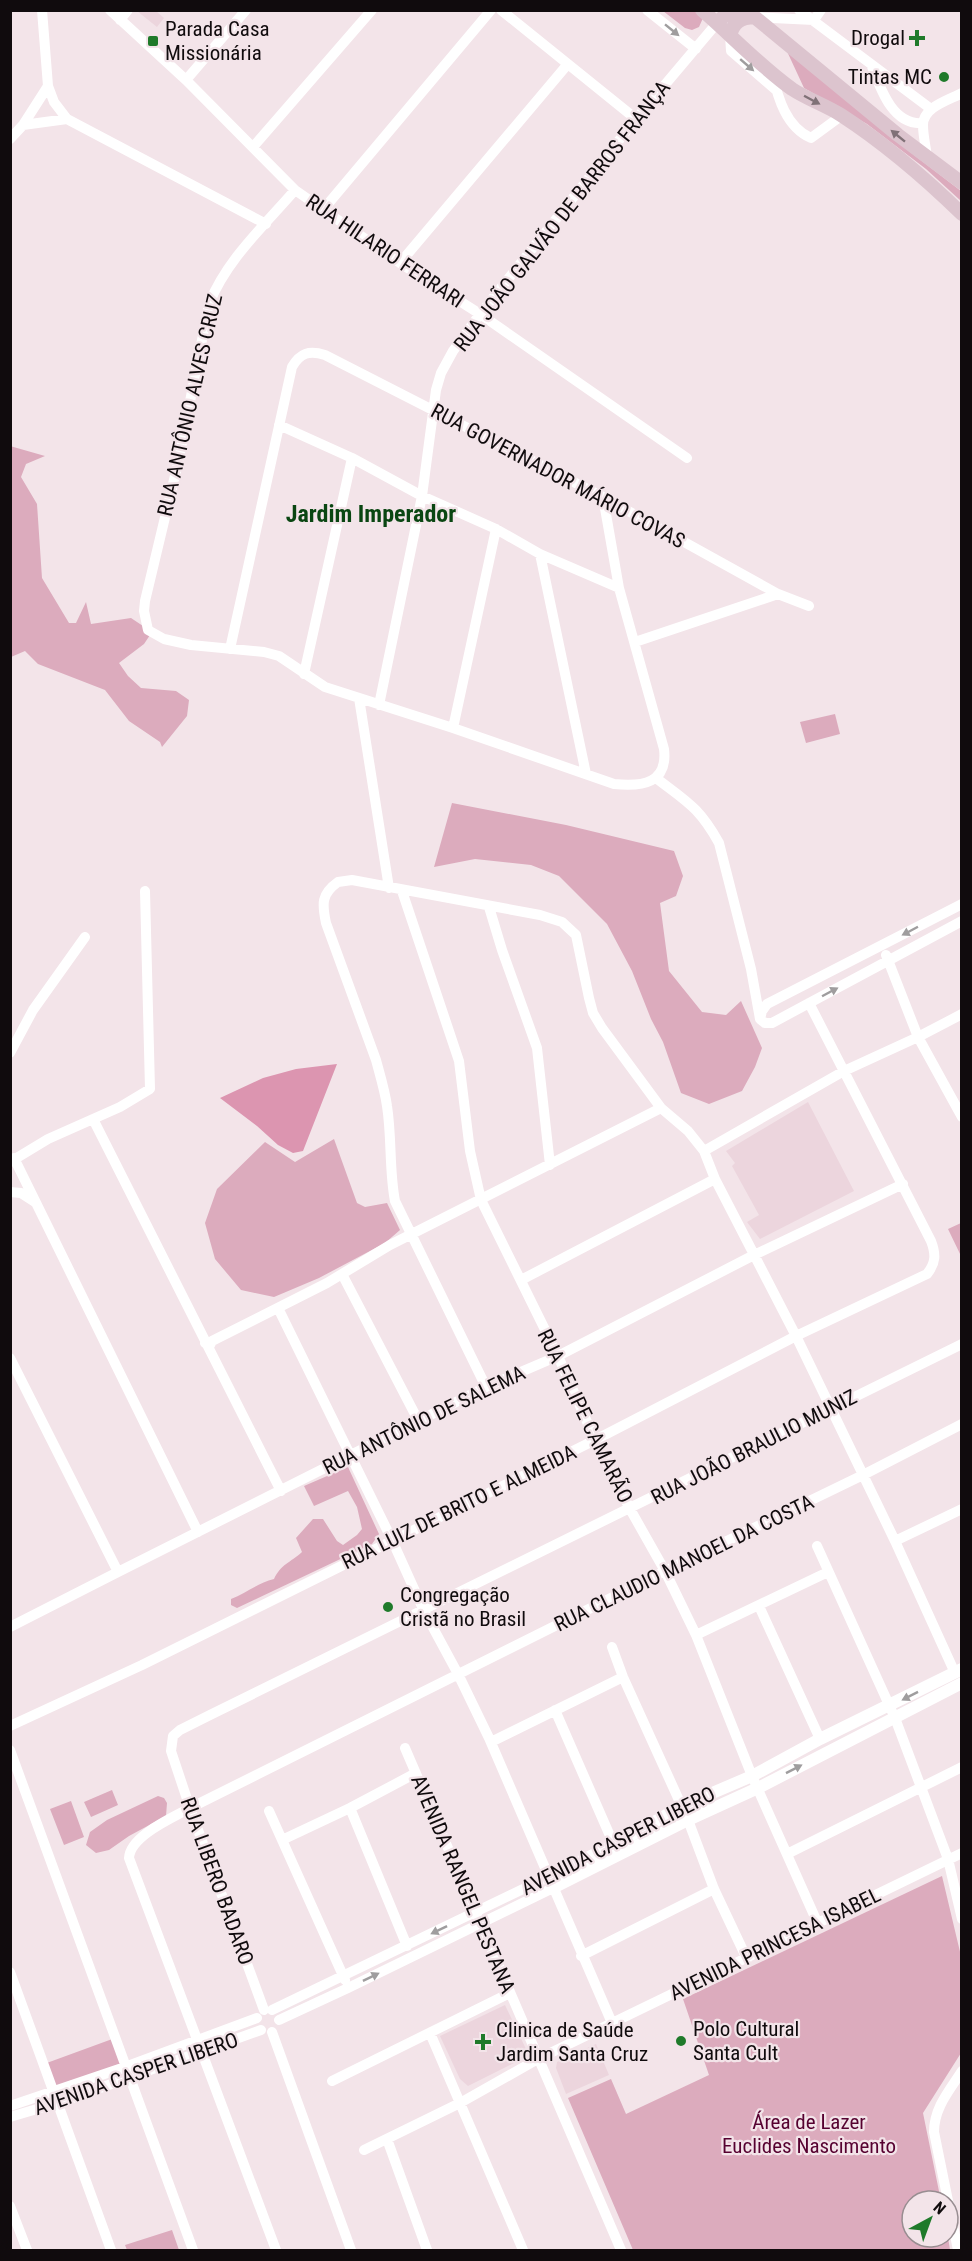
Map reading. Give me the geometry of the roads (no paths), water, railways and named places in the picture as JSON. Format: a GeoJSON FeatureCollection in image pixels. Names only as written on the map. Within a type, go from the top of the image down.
{"type":"FeatureCollection","features":[{"type":"Feature","properties":{"kind":"main road"},"geometry":{"type":"LineString","coordinates":[[702,10],[772,73],[795,90],[841,116],[913,171],[962,214]]}},
{"type":"Feature","properties":{"kind":"main road"},"geometry":{"type":"LineString","coordinates":[[717,23],[723,17],[738,10]]}},
{"type":"Feature","properties":{"kind":"main road"},"geometry":{"type":"LineString","coordinates":[[730,35],[733,26],[750,14],[927,158],[962,183]]}},
{"type":"Feature","properties":{"kind":"street"},"geometry":{"type":"LineString","coordinates":[[42,10],[48,86],[54,102],[67,119],[266,224]]}},
{"type":"Feature","properties":{"kind":"street","name":"RUA HILARIO FERRARI"},"geometry":{"type":"LineString","coordinates":[[110,10],[186,80],[295,190],[322,211],[480,314],[687,458]]}},
{"type":"Feature","properties":{"kind":"street"},"geometry":{"type":"LineString","coordinates":[[120,20],[128,10]]}},
{"type":"Feature","properties":{"kind":"street"},"geometry":{"type":"LineString","coordinates":[[186,80],[246,10]]}},
{"type":"Feature","properties":{"kind":"street"},"geometry":{"type":"LineString","coordinates":[[253,147],[372,10]]}},
{"type":"Feature","properties":{"kind":"street"},"geometry":{"type":"LineString","coordinates":[[322,211],[491,10]]}},
{"type":"Feature","properties":{"kind":"street"},"geometry":{"type":"LineString","coordinates":[[501,10],[636,119]]}},
{"type":"Feature","properties":{"kind":"street"},"geometry":{"type":"LineString","coordinates":[[647,10],[696,50]]}},
{"type":"Feature","properties":{"kind":"street"},"geometry":{"type":"LineString","coordinates":[[799,10],[931,109]]}},
{"type":"Feature","properties":{"kind":"street"},"geometry":{"type":"LineString","coordinates":[[814,20],[821,10]]}},
{"type":"Feature","properties":{"kind":"street"},"geometry":{"type":"LineString","coordinates":[[750,14],[814,20]]}},
{"type":"Feature","properties":{"kind":"street","name":"RUA JOÃO GALVÃO DE BARROS FRANÇA"},"geometry":{"type":"LineString","coordinates":[[379,705],[422,496],[433,410],[441,373],[453,351],[480,314],[636,119],[717,23]]}},
{"type":"Feature","properties":{"kind":"street"},"geometry":{"type":"LineString","coordinates":[[730,35],[731,51],[776,90]]}},
{"type":"Feature","properties":{"kind":"street"},"geometry":{"type":"LineString","coordinates":[[871,63],[893,110],[899,117],[913,124],[922,123]]}},
{"type":"Feature","properties":{"kind":"street"},"geometry":{"type":"LineString","coordinates":[[400,263],[567,65]]}},
{"type":"Feature","properties":{"kind":"street"},"geometry":{"type":"LineString","coordinates":[[772,73],[787,117],[798,131],[811,138],[841,116]]}},
{"type":"Feature","properties":{"kind":"street"},"geometry":{"type":"LineString","coordinates":[[10,139],[23,124],[48,86]]}},
{"type":"Feature","properties":{"kind":"street"},"geometry":{"type":"LineString","coordinates":[[927,158],[922,123],[925,116],[931,109],[962,93]]}},
{"type":"Feature","properties":{"kind":"street"},"geometry":{"type":"LineString","coordinates":[[23,124],[67,119]]}},
{"type":"Feature","properties":{"kind":"street","name":"RUA ANTÔNIO ALVES CRUZ"},"geometry":{"type":"LineString","coordinates":[[230,649],[191,645],[152,634],[145,623],[144,611],[178,463],[209,304],[217,284],[230,264],[295,190]]}},
{"type":"Feature","properties":{"kind":"street","name":"RUA GOVERNADOR MÁRIO COVAS"},"geometry":{"type":"LineString","coordinates":[[279,425],[292,367],[297,358],[306,352],[325,355],[603,497],[778,594],[809,606]]}},
{"type":"Feature","properties":{"kind":"street"},"geometry":{"type":"LineString","coordinates":[[603,497],[619,588],[666,762],[656,778],[642,784],[614,784],[453,728],[325,687],[279,656],[264,652],[230,649],[279,425],[352,458],[422,496],[496,529],[540,554],[619,588]]}},
{"type":"Feature","properties":{"kind":"street"},"geometry":{"type":"LineString","coordinates":[[304,674],[352,458]]}},
{"type":"Feature","properties":{"kind":"street"},"geometry":{"type":"LineString","coordinates":[[453,728],[496,529]]}},
{"type":"Feature","properties":{"kind":"street"},"geometry":{"type":"LineString","coordinates":[[540,554],[586,774]]}},
{"type":"Feature","properties":{"kind":"street"},"geometry":{"type":"LineString","coordinates":[[635,642],[778,594]]}},
{"type":"Feature","properties":{"kind":"street"},"geometry":{"type":"LineString","coordinates":[[359,698],[389,888]]}},
{"type":"Feature","properties":{"kind":"street"},"geometry":{"type":"LineString","coordinates":[[656,778],[694,806],[709,825],[718,843],[751,969],[760,1019],[765,1023],[772,1023],[962,921]]}},
{"type":"Feature","properties":{"kind":"street"},"geometry":{"type":"LineString","coordinates":[[486,1388],[414,1235],[395,1202],[391,1182],[387,1107],[376,1060],[326,923],[322,904],[324,895],[338,882],[352,880],[550,918],[572,930],[576,935],[593,1013],[661,1108],[688,1131],[704,1151],[715,1179],[796,1336],[959,1675]]}},
{"type":"Feature","properties":{"kind":"street"},"geometry":{"type":"LineString","coordinates":[[145,891],[150,1089],[93,1119],[48,1139],[12,1160],[198,1532]]}},
{"type":"Feature","properties":{"kind":"street","name":"RUA FELIPE CAMARÃO"},"geometry":{"type":"LineString","coordinates":[[402,891],[459,1060],[470,1151],[481,1200],[558,1356],[595,1440],[630,1509],[665,1570],[696,1635],[755,1782],[818,1924]]}},
{"type":"Feature","properties":{"kind":"street"},"geometry":{"type":"LineString","coordinates":[[760,1019],[767,1004],[962,904]]}},
{"type":"Feature","properties":{"kind":"street"},"geometry":{"type":"LineString","coordinates":[[489,907],[537,1048],[550,1166]]}},
{"type":"Feature","properties":{"kind":"street"},"geometry":{"type":"LineString","coordinates":[[10,1053],[33,1010],[85,937]]}},
{"type":"Feature","properties":{"kind":"street"},"geometry":{"type":"LineString","coordinates":[[884,945],[918,1037],[958,1102],[962,1117]]}},
{"type":"Feature","properties":{"kind":"street"},"geometry":{"type":"LineString","coordinates":[[809,1003],[903,1184]]}},
{"type":"Feature","properties":{"kind":"street"},"geometry":{"type":"LineString","coordinates":[[704,1151],[844,1071],[962,1014]]}},
{"type":"Feature","properties":{"kind":"street"},"geometry":{"type":"LineString","coordinates":[[206,1343],[210,1345],[212,1341],[342,1274],[390,1245],[414,1235],[661,1108]]}},
{"type":"Feature","properties":{"kind":"street"},"geometry":{"type":"LineString","coordinates":[[93,1119],[281,1491]]}},
{"type":"Feature","properties":{"kind":"street"},"geometry":{"type":"LineString","coordinates":[[521,1280],[715,1179]]}},
{"type":"Feature","properties":{"kind":"street","name":"RUA ANTÔNIO DE SALEMA"},"geometry":{"type":"LineString","coordinates":[[12,1626],[486,1388],[558,1356],[754,1255],[903,1184]]}},
{"type":"Feature","properties":{"kind":"street","name":"RUA LUIZ DE BRITO E ALMEIDA"},"geometry":{"type":"LineString","coordinates":[[10,1726],[152,1660],[595,1440],[796,1336],[927,1274],[936,1257],[931,1241],[903,1184]]}},
{"type":"Feature","properties":{"kind":"street"},"geometry":{"type":"LineString","coordinates":[[10,1191],[21,1193],[35,1202]]}},
{"type":"Feature","properties":{"kind":"street"},"geometry":{"type":"LineString","coordinates":[[342,1274],[418,1422]]}},
{"type":"Feature","properties":{"kind":"street"},"geometry":{"type":"LineString","coordinates":[[278,1308],[392,1540],[423,1611],[458,1674],[491,1742],[581,1956],[612,2023]]}},
{"type":"Feature","properties":{"kind":"street","name":"RUA JOÃO BRAULIO MUNIZ"},"geometry":{"type":"LineString","coordinates":[[171,1751],[173,1736],[180,1730],[962,1344]]}},
{"type":"Feature","properties":{"kind":"street"},"geometry":{"type":"LineString","coordinates":[[10,1358],[118,1572]]}},
{"type":"Feature","properties":{"kind":"street","name":"RUA CLAUDIO MANOEL DA COSTA"},"geometry":{"type":"LineString","coordinates":[[197,2040],[129,1858],[129,1851],[140,1837],[190,1808],[962,1424]]}},
{"type":"Feature","properties":{"kind":"street"},"geometry":{"type":"LineString","coordinates":[[895,1541],[961,1511]]}},
{"type":"Feature","properties":{"kind":"street"},"geometry":{"type":"LineString","coordinates":[[817,1546],[892,1712],[948,1859],[962,1919]]}},
{"type":"Feature","properties":{"kind":"street"},"geometry":{"type":"LineString","coordinates":[[696,1635],[828,1572]]}},
{"type":"Feature","properties":{"kind":"street"},"geometry":{"type":"LineString","coordinates":[[759,1606],[820,1739]]}},
{"type":"Feature","properties":{"kind":"street"},"geometry":{"type":"LineString","coordinates":[[612,1647],[623,1677],[688,1820],[714,1889],[747,1959]]}},
{"type":"Feature","properties":{"kind":"street","name":"AVENIDA CASPER LIBERO"},"geometry":{"type":"LineString","coordinates":[[279,2020],[348,1988],[479,1917],[550,1882],[688,1820],[755,1782],[959,1675]]}},
{"type":"Feature","properties":{"kind":"street"},"geometry":{"type":"LineString","coordinates":[[491,1742],[623,1677]]}},
{"type":"Feature","properties":{"kind":"street"},"geometry":{"type":"LineString","coordinates":[[555,1710],[614,1845]]}},
{"type":"Feature","properties":{"kind":"street","name":"AVENIDA CASPER LIBERO"},"geometry":{"type":"LineString","coordinates":[[550,1882],[682,1806],[755,1782],[820,1739],[892,1712]]}},
{"type":"Feature","properties":{"kind":"street","name":"AVENIDA RANGEL PESTANA"},"geometry":{"type":"LineString","coordinates":[[405,1748],[621,2250]]}},
{"type":"Feature","properties":{"kind":"street"},"geometry":{"type":"LineString","coordinates":[[10,1750],[193,2250]]}},
{"type":"Feature","properties":{"kind":"street","name":"RUA LIBERO BADARO"},"geometry":{"type":"LineString","coordinates":[[171,1751],[264,2012]]}},
{"type":"Feature","properties":{"kind":"street"},"geometry":{"type":"LineString","coordinates":[[787,1854],[962,1767]]}},
{"type":"Feature","properties":{"kind":"street"},"geometry":{"type":"LineString","coordinates":[[282,1840],[416,1773]]}},
{"type":"Feature","properties":{"kind":"street"},"geometry":{"type":"LineString","coordinates":[[350,1808],[407,1946]]}},
{"type":"Feature","properties":{"kind":"street"},"geometry":{"type":"LineString","coordinates":[[269,1811],[348,1988]]}},
{"type":"Feature","properties":{"kind":"street","name":"AVENIDA PRINCESA ISABEL"},"geometry":{"type":"LineString","coordinates":[[364,2150],[460,2103],[538,2059],[962,1853]]}},
{"type":"Feature","properties":{"kind":"street"},"geometry":{"type":"LineString","coordinates":[[581,1956],[714,1889]]}},
{"type":"Feature","properties":{"kind":"street","name":"AVENIDA CASPER LIBERO"},"geometry":{"type":"LineString","coordinates":[[127,2072],[407,1946],[479,1917]]}},
{"type":"Feature","properties":{"kind":"street"},"geometry":{"type":"LineString","coordinates":[[10,1972],[111,2250]]}},
{"type":"Feature","properties":{"kind":"street"},"geometry":{"type":"LineString","coordinates":[[332,2081],[510,1993]]}},
{"type":"Feature","properties":{"kind":"street"},"geometry":{"type":"LineString","coordinates":[[266,2031],[278,2027],[279,2020],[276,2013],[264,2012],[256,2024],[266,2031],[351,2250]]}},
{"type":"Feature","properties":{"kind":"street","name":"AVENIDA CASPER LIBERO"},"geometry":{"type":"LineString","coordinates":[[10,2117],[56,2096],[127,2072],[202,2053],[266,2031]]}},
{"type":"Feature","properties":{"kind":"street"},"geometry":{"type":"LineString","coordinates":[[430,2033],[523,2250]]}},
{"type":"Feature","properties":{"kind":"street"},"geometry":{"type":"LineString","coordinates":[[197,2040],[276,2250]]}},
{"type":"Feature","properties":{"kind":"street"},"geometry":{"type":"LineString","coordinates":[[958,2250],[934,2132],[934,2119],[962,2071]]}},
{"type":"Feature","properties":{"kind":"street","name":"AVENIDA CASPER LIBERO"},"geometry":{"type":"LineString","coordinates":[[10,2106],[56,2096]]}},
{"type":"Feature","properties":{"kind":"street"},"geometry":{"type":"LineString","coordinates":[[387,2139],[427,2250]]}},
{"type":"Feature","properties":{"kind":"street"},"geometry":{"type":"LineString","coordinates":[[12,2213],[27,2250]]}},
{"type":"Feature","properties":{"kind":"place","name":"Drogal"},"geometry":{"type":"Point","coordinates":[917,38]}},
{"type":"Feature","properties":{"kind":"place","name":"Parada Casa Missionária"},"geometry":{"type":"Point","coordinates":[153,41]}},
{"type":"Feature","properties":{"kind":"place","name":"Tintas MC"},"geometry":{"type":"Point","coordinates":[944,77]}},
{"type":"Feature","properties":{"kind":"place","name":"Congregação Cristã no Brasil"},"geometry":{"type":"Point","coordinates":[388,1607]}},
{"type":"Feature","properties":{"kind":"place","name":"Polo Cultural Santa Cult"},"geometry":{"type":"Point","coordinates":[681,2041]}},
{"type":"Feature","properties":{"kind":"place","name":"Clinica de Saúde Jardim Santa Cruz"},"geometry":{"type":"Point","coordinates":[483,2042]}},
{"type":"Feature","properties":{"kind":"district","name":"Jardim Imperador"},"geometry":{"type":"Point","coordinates":[371,514]}},
{"type":"Feature","properties":{"kind":"park label","name":"Área de Lazer Euclides Nascimento"},"geometry":{"type":"Point","coordinates":[809,2134]}}]}
